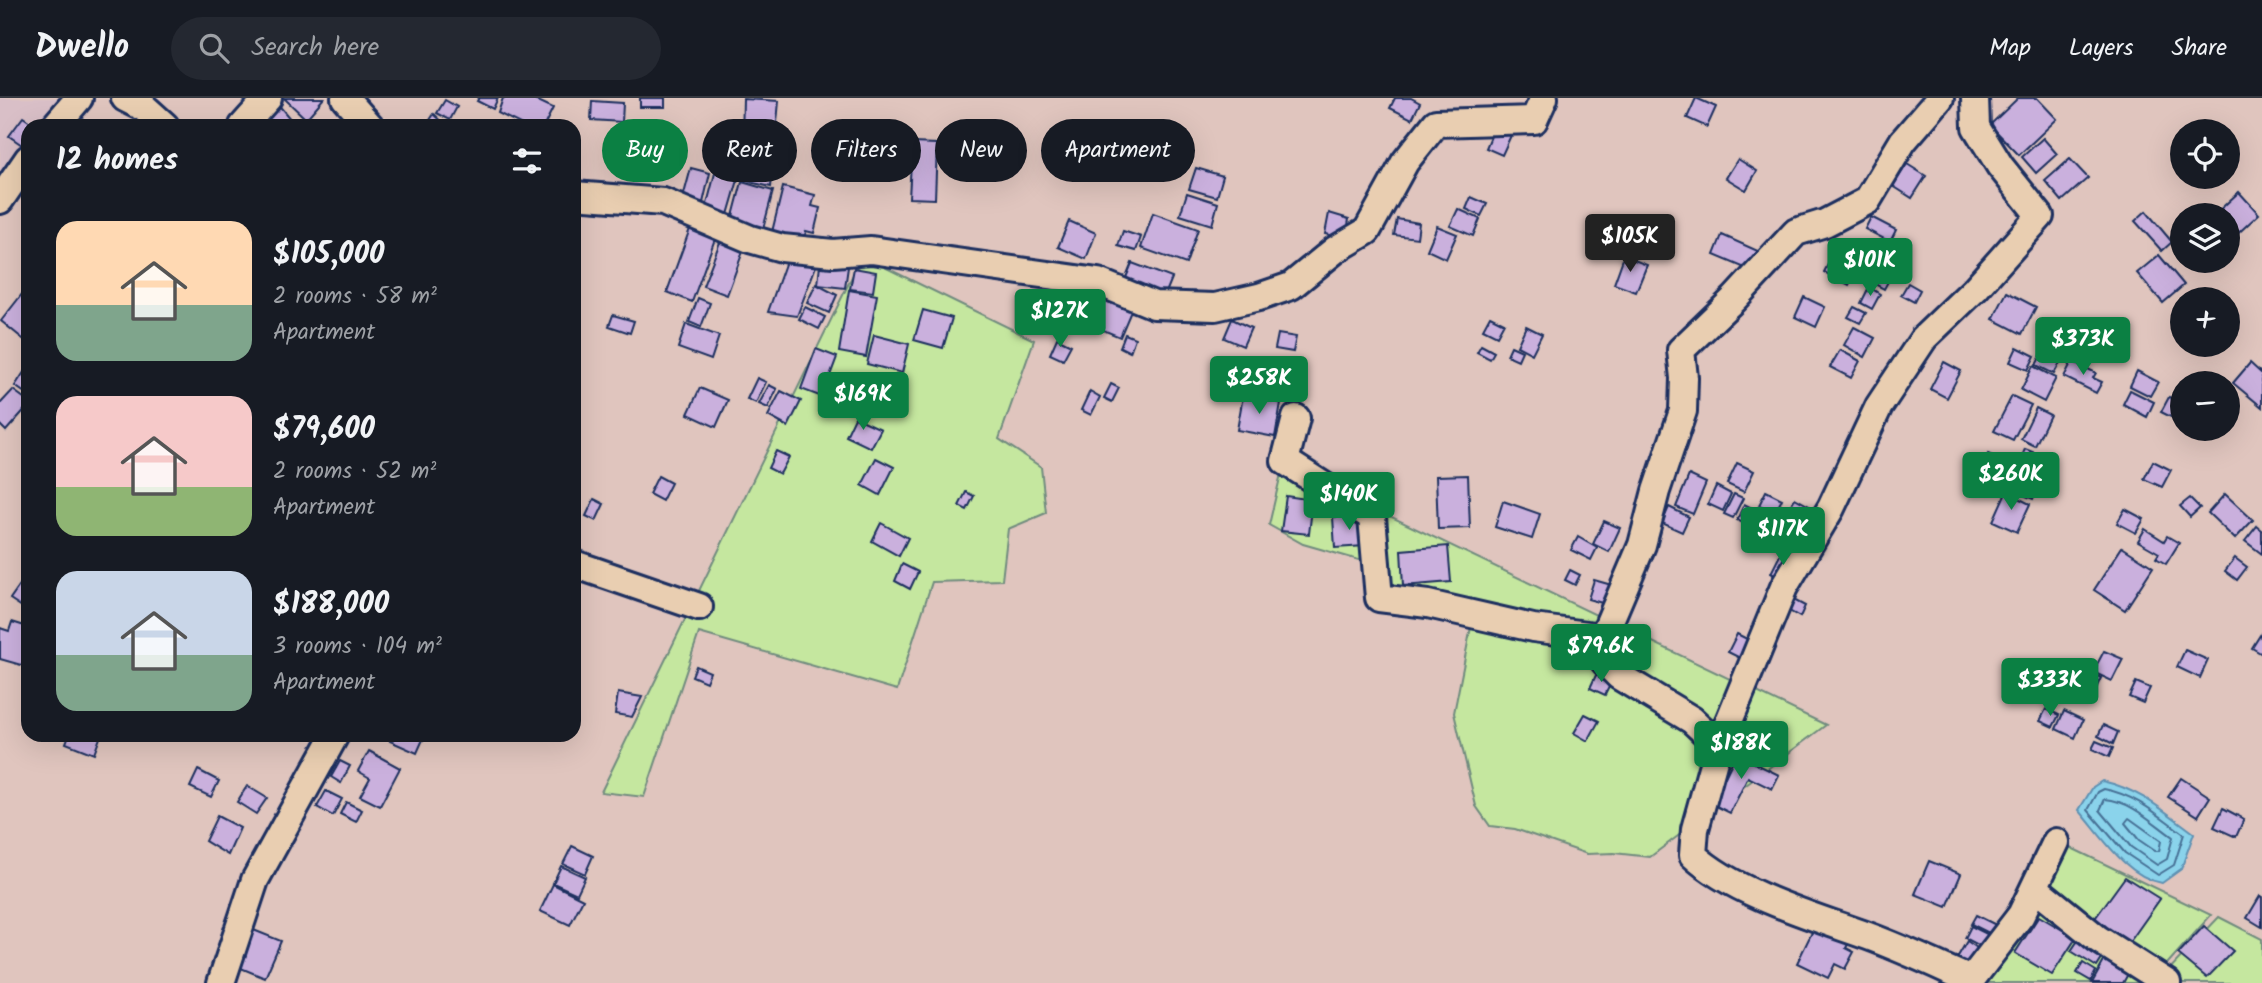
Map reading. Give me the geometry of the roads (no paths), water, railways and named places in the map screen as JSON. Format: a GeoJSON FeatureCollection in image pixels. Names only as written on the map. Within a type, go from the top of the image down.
{"type":"FeatureCollection","features":[{"type":"Feature","properties":{"kind":"street"},"geometry":{"type":"LineString","coordinates":[[61,119],[79,98]]}},
{"type":"Feature","properties":{"kind":"street"},"geometry":{"type":"LineString","coordinates":[[125,98],[145,108],[157,119]]}},
{"type":"Feature","properties":{"kind":"street"},"geometry":{"type":"LineString","coordinates":[[249,119],[268,98]]}},
{"type":"Feature","properties":{"kind":"street"},"geometry":{"type":"LineString","coordinates":[[345,98],[364,119]]}},
{"type":"Feature","properties":{"kind":"street"},"geometry":{"type":"LineString","coordinates":[[581,196],[663,202],[750,239],[782,248],[833,253],[871,250],[1098,282],[1154,305],[1215,307],[1291,286],[1335,250],[1367,231],[1405,162],[1436,123],[1534,120],[1544,98]]}},
{"type":"Feature","properties":{"kind":"street"},"geometry":{"type":"LineString","coordinates":[[1716,753],[1709,736],[1692,720],[1619,676],[1605,662],[1604,637],[1642,545],[1656,491],[1683,411],[1681,350],[1734,299],[1796,232],[1825,223],[1867,201],[1903,141],[1940,98]]}},
{"type":"Feature","properties":{"kind":"street"},"geometry":{"type":"LineString","coordinates":[[1975,98],[1976,127],[2000,166],[2040,216],[1975,289],[1924,338],[1879,406],[1831,508],[1784,587],[1716,753],[1695,829],[1693,855],[1706,867],[1751,891],[1895,946],[1972,980],[2021,915],[2056,842]]}},
{"type":"Feature","properties":{"kind":"street"},"geometry":{"type":"LineString","coordinates":[[0,200],[21,169]]}},
{"type":"Feature","properties":{"kind":"street"},"geometry":{"type":"LineString","coordinates":[[1296,418],[1285,461],[1372,517],[1379,598],[1428,604],[1533,628],[1604,637]]}},
{"type":"Feature","properties":{"kind":"street"},"geometry":{"type":"LineString","coordinates":[[581,566],[699,607]]}},
{"type":"Feature","properties":{"kind":"street"},"geometry":{"type":"LineString","coordinates":[[221,983],[255,880],[331,742]]}},
{"type":"Feature","properties":{"kind":"street"},"geometry":{"type":"LineString","coordinates":[[2035,888],[2098,939],[2167,983]]}},
{"type":"Feature","properties":{"kind":"water"},"geometry":{"type":"Polygon","coordinates":[[[2102,781],[2139,795],[2194,833],[2181,869],[2162,883],[2137,873],[2126,864],[2079,810],[2093,787],[2102,781]]]}}]}
